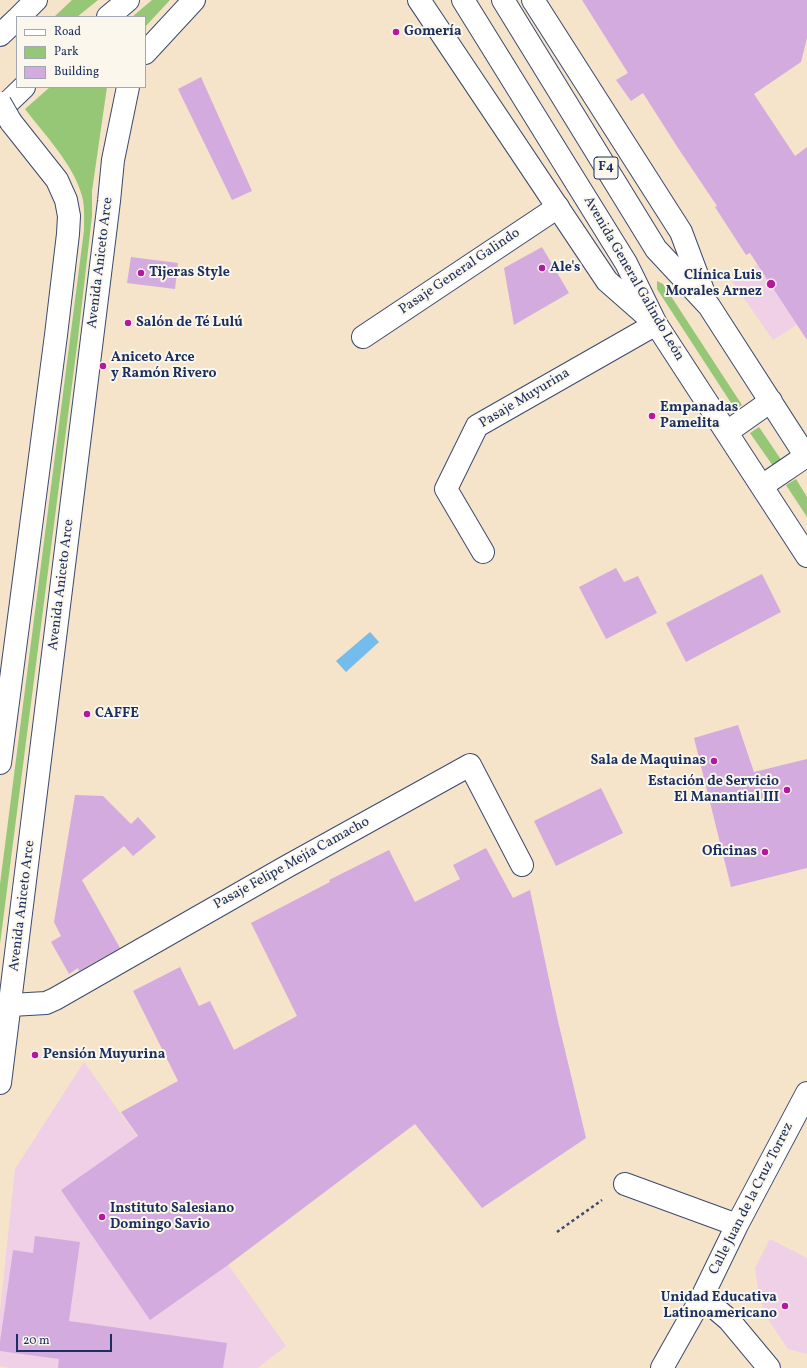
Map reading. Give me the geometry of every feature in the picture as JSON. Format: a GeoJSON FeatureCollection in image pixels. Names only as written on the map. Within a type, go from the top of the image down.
{"type":"FeatureCollection","features":[{"type":"Feature","properties":{"kind":"main road"},"geometry":{"type":"LineString","coordinates":[[20,16],[36,0]]}},
{"type":"Feature","properties":{"kind":"main road"},"geometry":{"type":"LineString","coordinates":[[109,16],[128,0]]}},
{"type":"Feature","properties":{"kind":"main road"},"geometry":{"type":"LineString","coordinates":[[146,52],[194,0]]}},
{"type":"Feature","properties":{"kind":"main road"},"geometry":{"type":"LineString","coordinates":[[419,0],[607,281],[656,324]]}},
{"type":"Feature","properties":{"kind":"main road","name":"Avenida General Galindo León"},"geometry":{"type":"LineString","coordinates":[[463,0],[626,263],[656,324],[807,556]]}},
{"type":"Feature","properties":{"kind":"main road","name":"F4"},"geometry":{"type":"LineString","coordinates":[[503,0],[656,249],[709,306],[806,457]]}},
{"type":"Feature","properties":{"kind":"main road"},"geometry":{"type":"LineString","coordinates":[[533,0],[681,232],[709,306]]}},
{"type":"Feature","properties":{"kind":"main road"},"geometry":{"type":"LineString","coordinates":[[0,35],[16,20]]}},
{"type":"Feature","properties":{"kind":"main road"},"geometry":{"type":"LineString","coordinates":[[6,116],[23,88]]}},
{"type":"Feature","properties":{"kind":"main road","name":"Avenida Aniceto Arce"},"geometry":{"type":"LineString","coordinates":[[0,1083],[11,1005],[113,160],[128,88]]}},
{"type":"Feature","properties":{"kind":"main road"},"geometry":{"type":"LineString","coordinates":[[0,103],[6,116],[57,180],[66,200],[69,216],[68,234],[0,763]]}},
{"type":"Feature","properties":{"kind":"main road","name":"Pasaje General Galindo"},"geometry":{"type":"LineString","coordinates":[[363,337],[558,207]]}},
{"type":"Feature","properties":{"kind":"main road","name":"Pasaje Muyurina"},"geometry":{"type":"LineString","coordinates":[[483,552],[446,489],[477,426],[656,324]]}},
{"type":"Feature","properties":{"kind":"main road"},"geometry":{"type":"LineString","coordinates":[[727,432],[771,401]]}},
{"type":"Feature","properties":{"kind":"main road"},"geometry":{"type":"LineString","coordinates":[[762,486],[806,457]]}},
{"type":"Feature","properties":{"kind":"main road","name":"Pasaje Felipe Mejía Camacho"},"geometry":{"type":"LineString","coordinates":[[11,1005],[46,1002],[55,999],[286,867],[470,765],[522,865]]}},
{"type":"Feature","properties":{"kind":"main road","name":"Calle Juan de la Cruz Torrez"},"geometry":{"type":"LineString","coordinates":[[662,1368],[702,1297],[737,1225],[807,1093]]}},
{"type":"Feature","properties":{"kind":"main road"},"geometry":{"type":"LineString","coordinates":[[625,1184],[737,1225]]}},
{"type":"Feature","properties":{"kind":"main road"},"geometry":{"type":"LineString","coordinates":[[702,1297],[729,1320],[769,1368]]}},
{"type":"Feature","properties":{"kind":"path"},"geometry":{"type":"LineString","coordinates":[[557,1232],[625,1184]]}},
{"type":"Feature","properties":{"kind":"shaded area","name":"Clínica Luis Morales Arnez"},"geometry":{"type":"Polygon","coordinates":[[[807,232],[807,318],[773,340],[732,281],[807,232]]]}},
{"type":"Feature","properties":{"kind":"shaded area","name":"Instituto Salesiano Domingo Savio"},"geometry":{"type":"Polygon","coordinates":[[[84,1062],[286,1346],[258,1368],[11,1368],[0,1366],[0,1312],[15,1169],[84,1062]]]}},
{"type":"Feature","properties":{"kind":"shaded area","name":"Unidad Educativa Latinoamericano"},"geometry":{"type":"Polygon","coordinates":[[[770,1239],[807,1258],[807,1354],[788,1349],[766,1316],[759,1296],[755,1268],[770,1239]]]}},
{"type":"Feature","properties":{"kind":"green space"},"geometry":{"type":"Polygon","coordinates":[[[72,0],[98,0],[78,16],[55,16],[72,0]]]}},
{"type":"Feature","properties":{"kind":"green space"},"geometry":{"type":"Polygon","coordinates":[[[152,0],[170,0],[146,26],[146,16],[133,16],[152,0]]]}},
{"type":"Feature","properties":{"kind":"green space"},"geometry":{"type":"Polygon","coordinates":[[[49,88],[107,88],[92,191],[92,216],[78,338],[0,944],[0,884],[84,230],[84,204],[78,184],[58,150],[25,109],[49,88]]]}},
{"type":"Feature","properties":{"kind":"green space"},"geometry":{"type":"Polygon","coordinates":[[[657,281],[663,284],[742,405],[735,409],[657,289],[657,281]]]}},
{"type":"Feature","properties":{"kind":"green space"},"geometry":{"type":"Polygon","coordinates":[[[759,427],[782,461],[773,466],[750,433],[759,427]]]}},
{"type":"Feature","properties":{"kind":"green space"},"geometry":{"type":"Polygon","coordinates":[[[796,479],[807,497],[807,517],[786,485],[796,479]]]}},
{"type":"Feature","properties":{"kind":"water"},"geometry":{"type":"Polygon","coordinates":[[[370,632],[379,642],[346,672],[336,661],[370,632]]]}},
{"type":"Feature","properties":{"kind":"building"},"geometry":{"type":"Polygon","coordinates":[[[582,0],[807,0],[807,38],[801,62],[754,94],[795,156],[807,147],[807,340],[750,253],[746,255],[715,207],[717,206],[643,93],[631,101],[616,80],[628,73],[582,0]]]}},
{"type":"Feature","properties":{"kind":"building"},"geometry":{"type":"Polygon","coordinates":[[[201,77],[252,191],[232,200],[178,89],[201,77]]]}},
{"type":"Feature","properties":{"kind":"building"},"geometry":{"type":"Polygon","coordinates":[[[542,247],[569,293],[514,325],[504,268],[542,247]]]}},
{"type":"Feature","properties":{"kind":"building"},"geometry":{"type":"Polygon","coordinates":[[[131,257],[178,263],[175,289],[127,283],[131,257]]]}},
{"type":"Feature","properties":{"kind":"building"},"geometry":{"type":"Polygon","coordinates":[[[616,568],[624,582],[638,576],[657,613],[606,639],[579,587],[616,568]]]}},
{"type":"Feature","properties":{"kind":"building"},"geometry":{"type":"Polygon","coordinates":[[[762,574],[781,612],[686,662],[666,623],[762,574]]]}},
{"type":"Feature","properties":{"kind":"building"},"geometry":{"type":"Polygon","coordinates":[[[738,725],[754,772],[807,759],[807,868],[731,887],[694,738],[738,725]]]}},
{"type":"Feature","properties":{"kind":"building"},"geometry":{"type":"Polygon","coordinates":[[[601,788],[623,833],[556,866],[534,821],[601,788]]]}},
{"type":"Feature","properties":{"kind":"building"},"geometry":{"type":"Polygon","coordinates":[[[75,795],[103,796],[131,824],[138,817],[156,837],[133,856],[124,846],[82,880],[120,948],[79,971],[78,968],[69,974],[51,942],[61,936],[54,922],[75,795]]]}},
{"type":"Feature","properties":{"kind":"building"},"geometry":{"type":"Polygon","coordinates":[[[486,848],[513,898],[530,890],[557,1017],[586,1138],[482,1208],[415,1124],[228,1265],[150,1320],[61,1190],[138,1136],[121,1112],[178,1081],[133,991],[180,967],[199,1006],[210,1001],[234,1050],[297,1016],[251,923],[330,882],[329,880],[389,850],[415,902],[460,879],[453,865],[486,848]]]}},
{"type":"Feature","properties":{"kind":"building"},"geometry":{"type":"Polygon","coordinates":[[[35,1236],[80,1242],[69,1321],[227,1343],[223,1368],[58,1368],[59,1359],[0,1351],[13,1250],[33,1253],[35,1236]]]}},
{"type":"Feature","properties":{"kind":"place","name":"Gomería"},"geometry":{"type":"Point","coordinates":[396,32]}},
{"type":"Feature","properties":{"kind":"place","name":"Ale's"},"geometry":{"type":"Point","coordinates":[542,268]}},
{"type":"Feature","properties":{"kind":"place","name":"Tijeras Style"},"geometry":{"type":"Point","coordinates":[141,273]}},
{"type":"Feature","properties":{"kind":"place","name":"Clínica Luis Morales Arnez"},"geometry":{"type":"Point","coordinates":[771,284]}},
{"type":"Feature","properties":{"kind":"place","name":"Salón de Té Lulú"},"geometry":{"type":"Point","coordinates":[128,323]}},
{"type":"Feature","properties":{"kind":"place","name":"Aniceto Arce y Ramón Rivero"},"geometry":{"type":"Point","coordinates":[103,366]}},
{"type":"Feature","properties":{"kind":"place","name":"Empanadas Pamelita"},"geometry":{"type":"Point","coordinates":[652,416]}},
{"type":"Feature","properties":{"kind":"place","name":"CAFFE"},"geometry":{"type":"Point","coordinates":[87,714]}},
{"type":"Feature","properties":{"kind":"place","name":"Sala de Maquinas"},"geometry":{"type":"Point","coordinates":[714,761]}},
{"type":"Feature","properties":{"kind":"place","name":"Estación de Servicio El Manantial III"},"geometry":{"type":"Point","coordinates":[787,790]}},
{"type":"Feature","properties":{"kind":"place","name":"Oficinas"},"geometry":{"type":"Point","coordinates":[765,852]}},
{"type":"Feature","properties":{"kind":"place","name":"Pensión Muyurina"},"geometry":{"type":"Point","coordinates":[35,1055]}},
{"type":"Feature","properties":{"kind":"place","name":"Instituto Salesiano Domingo Savio"},"geometry":{"type":"Point","coordinates":[102,1217]}},
{"type":"Feature","properties":{"kind":"place","name":"Unidad Educativa Latinoamericano"},"geometry":{"type":"Point","coordinates":[785,1306]}}]}
